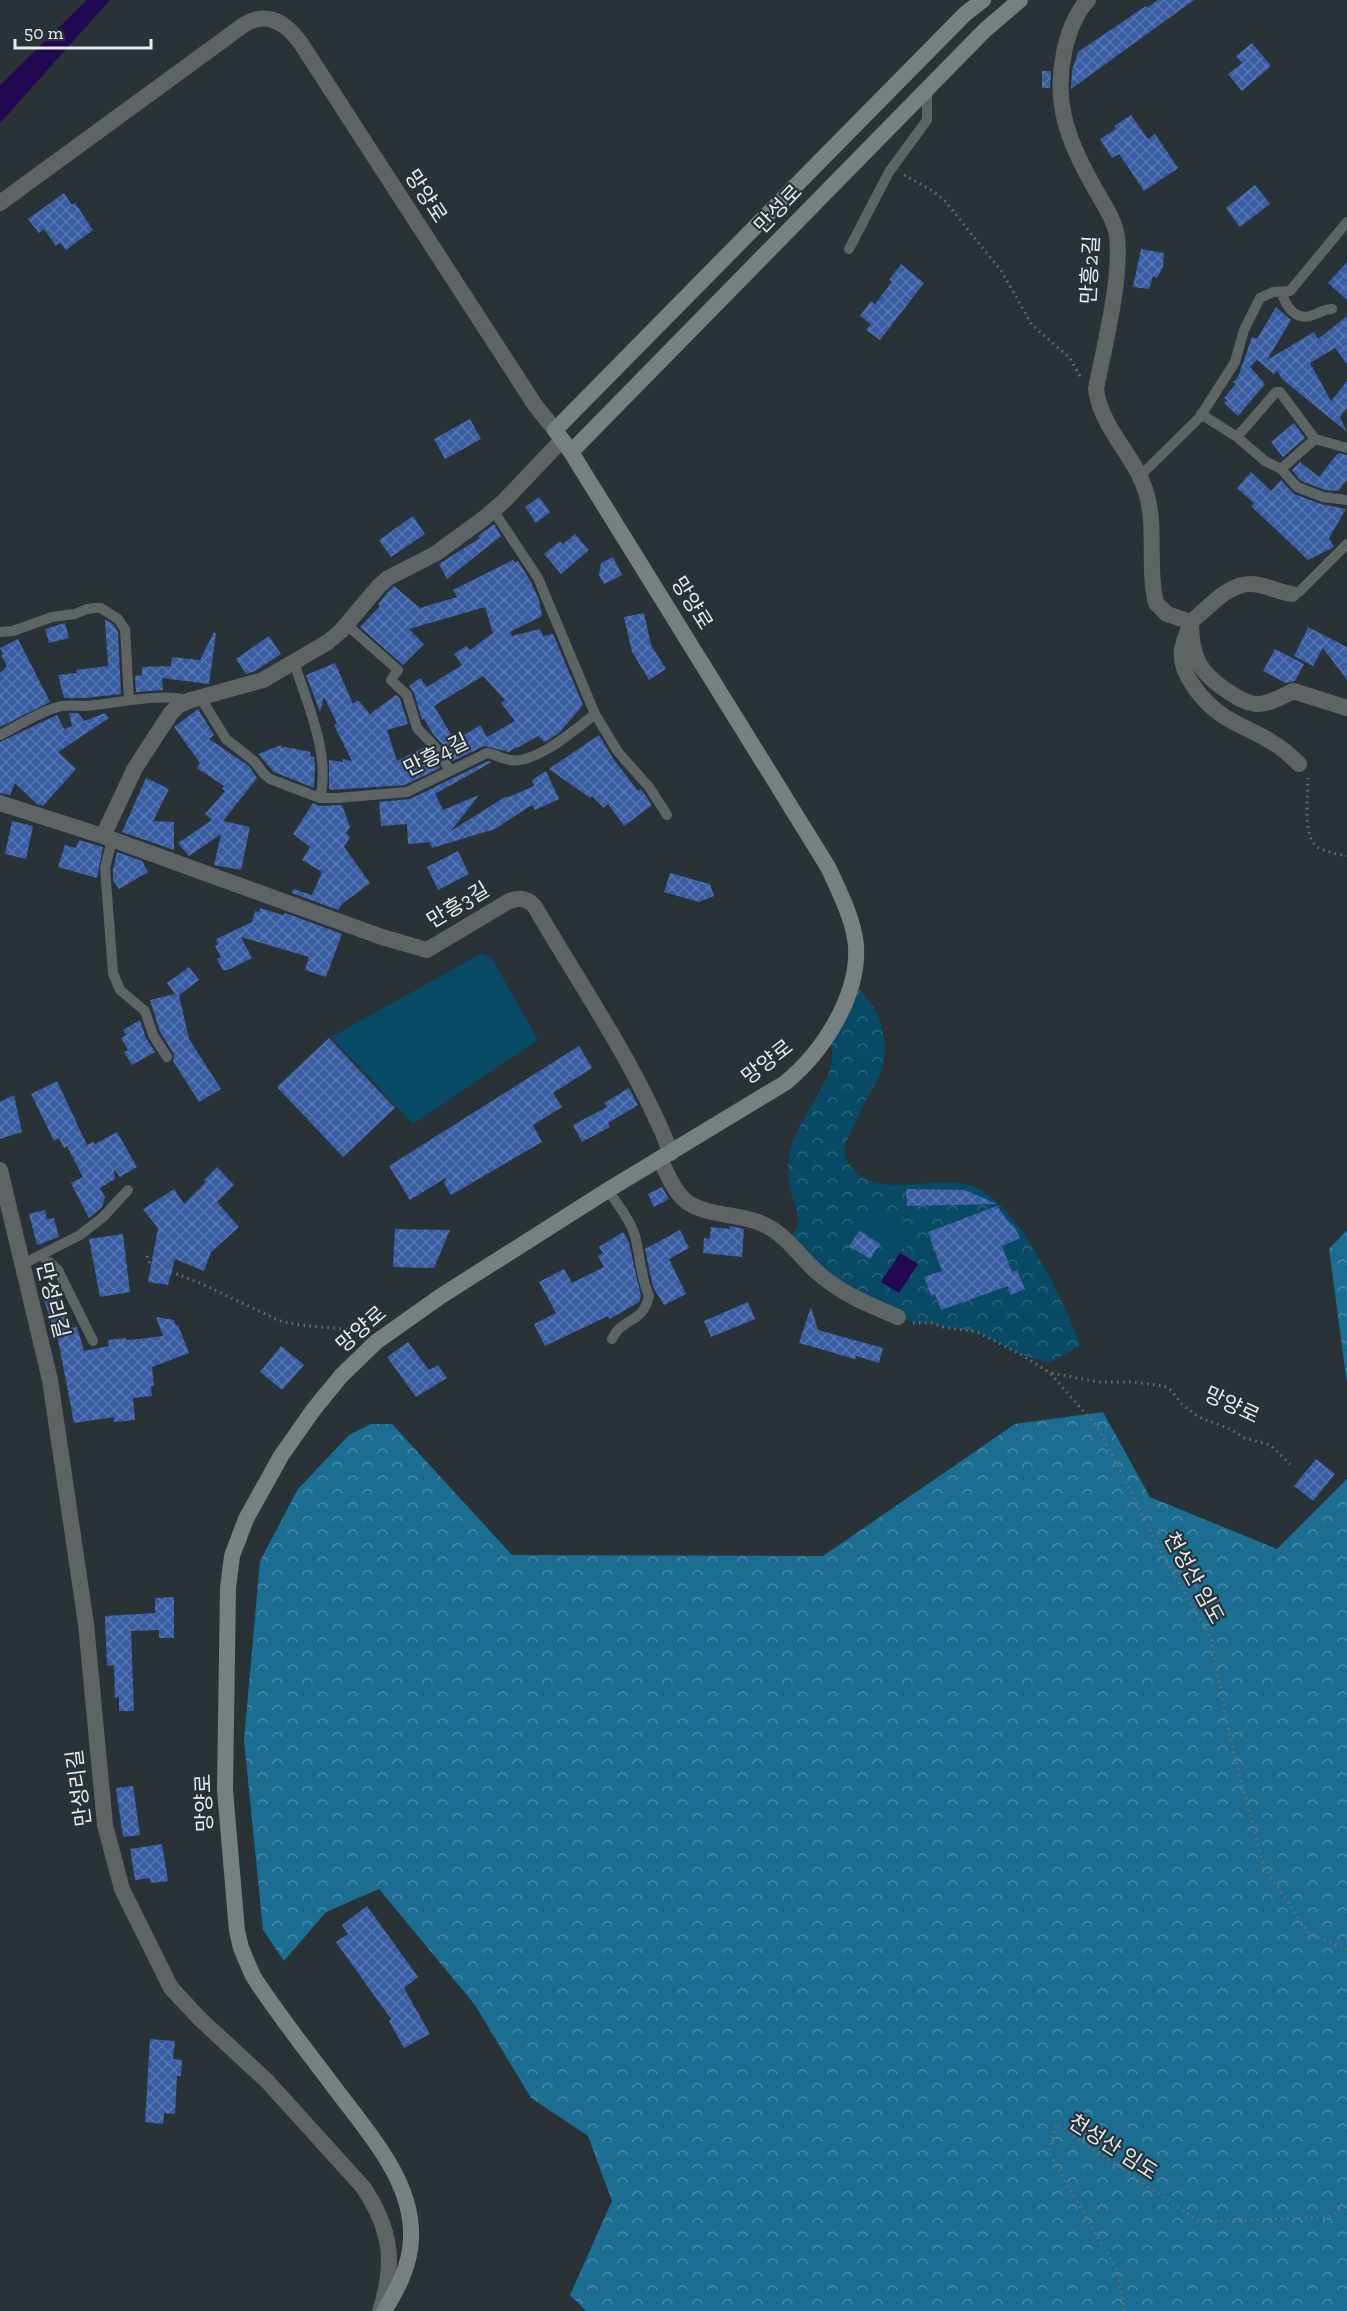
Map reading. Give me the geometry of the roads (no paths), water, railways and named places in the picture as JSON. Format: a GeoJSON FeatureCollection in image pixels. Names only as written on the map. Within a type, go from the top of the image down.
{"type":"FeatureCollection","features":[{"type":"Feature","properties":{"kind":"main road","name":"만성로"},"geometry":{"type":"LineString","coordinates":[[563,441],[965,14],[982,0]]}},
{"type":"Feature","properties":{"kind":"main road","name":"만성로"},"geometry":{"type":"LineString","coordinates":[[563,441],[985,30],[1020,0]]}},
{"type":"Feature","properties":{"kind":"main road","name":"망양로"},"geometry":{"type":"LineString","coordinates":[[382,2311],[400,2284],[410,2251],[409,2213],[401,2190],[376,2144],[266,1996],[246,1963],[237,1931],[229,1860],[225,1790],[225,1689],[229,1574],[232,1556],[246,1519],[281,1456],[314,1408],[341,1376],[387,1334],[441,1296],[608,1190],[777,1088],[807,1063],[828,1033],[846,999],[855,967],[856,945],[841,898],[819,850],[563,441]]}},
{"type":"Feature","properties":{"kind":"street","name":"만흥2길"},"geometry":{"type":"LineString","coordinates":[[1088,0],[1076,14],[1067,37],[1060,75],[1060,98],[1064,120],[1077,156],[1114,223],[1117,236],[1114,290],[1096,389],[1101,413],[1140,476],[1150,511],[1156,603],[1167,614],[1191,622]]}},
{"type":"Feature","properties":{"kind":"street","name":"망양로"},"geometry":{"type":"LineString","coordinates":[[0,203],[245,24],[261,18],[275,20],[288,28],[300,42],[529,395],[563,441]]}},
{"type":"Feature","properties":{"kind":"street"},"geometry":{"type":"LineString","coordinates":[[108,838],[135,768],[171,713],[179,705],[252,684],[328,642],[347,625],[371,594],[388,578],[435,554],[493,510],[563,441]]}},
{"type":"Feature","properties":{"kind":"street"},"geometry":{"type":"LineString","coordinates":[[1292,594],[1252,584],[1238,586],[1191,622],[1182,651],[1183,663],[1195,688],[1215,710],[1225,718],[1286,751],[1299,764]]}},
{"type":"Feature","properties":{"kind":"street"},"geometry":{"type":"LineString","coordinates":[[1191,622],[1191,643],[1201,669],[1219,686],[1237,697],[1257,705],[1293,691],[1347,708]]}},
{"type":"Feature","properties":{"kind":"street","name":"만흥3길"},"geometry":{"type":"LineString","coordinates":[[0,803],[108,838],[382,937],[427,950],[509,901],[520,898],[529,901],[535,906],[640,1083],[657,1117],[665,1156]]}},
{"type":"Feature","properties":{"kind":"street"},"geometry":{"type":"LineString","coordinates":[[665,1156],[676,1190],[688,1202],[707,1210],[746,1218],[766,1225],[786,1239],[817,1273],[841,1290],[870,1306],[898,1317]]}},
{"type":"Feature","properties":{"kind":"street","name":"만성리길"},"geometry":{"type":"LineString","coordinates":[[0,1170],[50,1380],[86,1624],[105,1825],[122,1889],[171,1988],[267,2081],[363,2187],[374,2203],[388,2241],[390,2262],[382,2311]]}},
{"type":"Feature","properties":{"kind":"lane"},"geometry":{"type":"LineString","coordinates":[[849,249],[892,168],[927,120],[927,89]]}},
{"type":"Feature","properties":{"kind":"lane"},"geometry":{"type":"LineString","coordinates":[[1140,476],[1201,414],[1236,362],[1244,330],[1260,298],[1273,292],[1290,291],[1347,222]]}},
{"type":"Feature","properties":{"kind":"lane"},"geometry":{"type":"LineString","coordinates":[[1282,292],[1288,308],[1303,317],[1332,309]]}},
{"type":"Feature","properties":{"kind":"lane"},"geometry":{"type":"LineString","coordinates":[[1237,436],[1276,392],[1280,392],[1315,439],[1347,448]]}},
{"type":"Feature","properties":{"kind":"lane"},"geometry":{"type":"LineString","coordinates":[[1201,414],[1237,436],[1265,461],[1281,469],[1297,487],[1334,499],[1347,500]]}},
{"type":"Feature","properties":{"kind":"lane"},"geometry":{"type":"LineString","coordinates":[[1281,469],[1315,439]]}},
{"type":"Feature","properties":{"kind":"lane"},"geometry":{"type":"LineString","coordinates":[[493,510],[538,579],[595,714],[618,752],[649,787],[667,814]]}},
{"type":"Feature","properties":{"kind":"lane"},"geometry":{"type":"LineString","coordinates":[[1292,594],[1299,592],[1347,544]]}},
{"type":"Feature","properties":{"kind":"lane"},"geometry":{"type":"LineString","coordinates":[[0,632],[13,631],[52,617],[101,608],[121,621],[125,629],[129,699]]}},
{"type":"Feature","properties":{"kind":"lane"},"geometry":{"type":"LineString","coordinates":[[347,625],[398,670],[391,680],[407,695],[417,728],[438,750],[450,771]]}},
{"type":"Feature","properties":{"kind":"lane"},"geometry":{"type":"LineString","coordinates":[[294,662],[314,726],[324,771],[320,798]]}},
{"type":"Feature","properties":{"kind":"lane"},"geometry":{"type":"LineString","coordinates":[[0,735],[17,724],[63,706],[86,706],[129,699],[174,696],[195,699]]}},
{"type":"Feature","properties":{"kind":"lane","name":"만흥4길"},"geometry":{"type":"LineString","coordinates":[[195,699],[226,739],[254,761],[270,779],[320,798],[407,792],[487,753],[511,761],[537,754],[595,714]]}},
{"type":"Feature","properties":{"kind":"lane"},"geometry":{"type":"LineString","coordinates":[[108,838],[105,868],[113,973],[120,990],[145,1011],[153,1035],[167,1057]]}},
{"type":"Feature","properties":{"kind":"lane"},"geometry":{"type":"LineString","coordinates":[[21,1265],[80,1235],[103,1216],[128,1190]]}},
{"type":"Feature","properties":{"kind":"lane"},"geometry":{"type":"LineString","coordinates":[[608,1190],[633,1229],[645,1277],[645,1288],[649,1296],[643,1313],[620,1328],[612,1340]]}},
{"type":"Feature","properties":{"kind":"lane"},"geometry":{"type":"LineString","coordinates":[[41,1255],[58,1270],[93,1341]]}}]}
